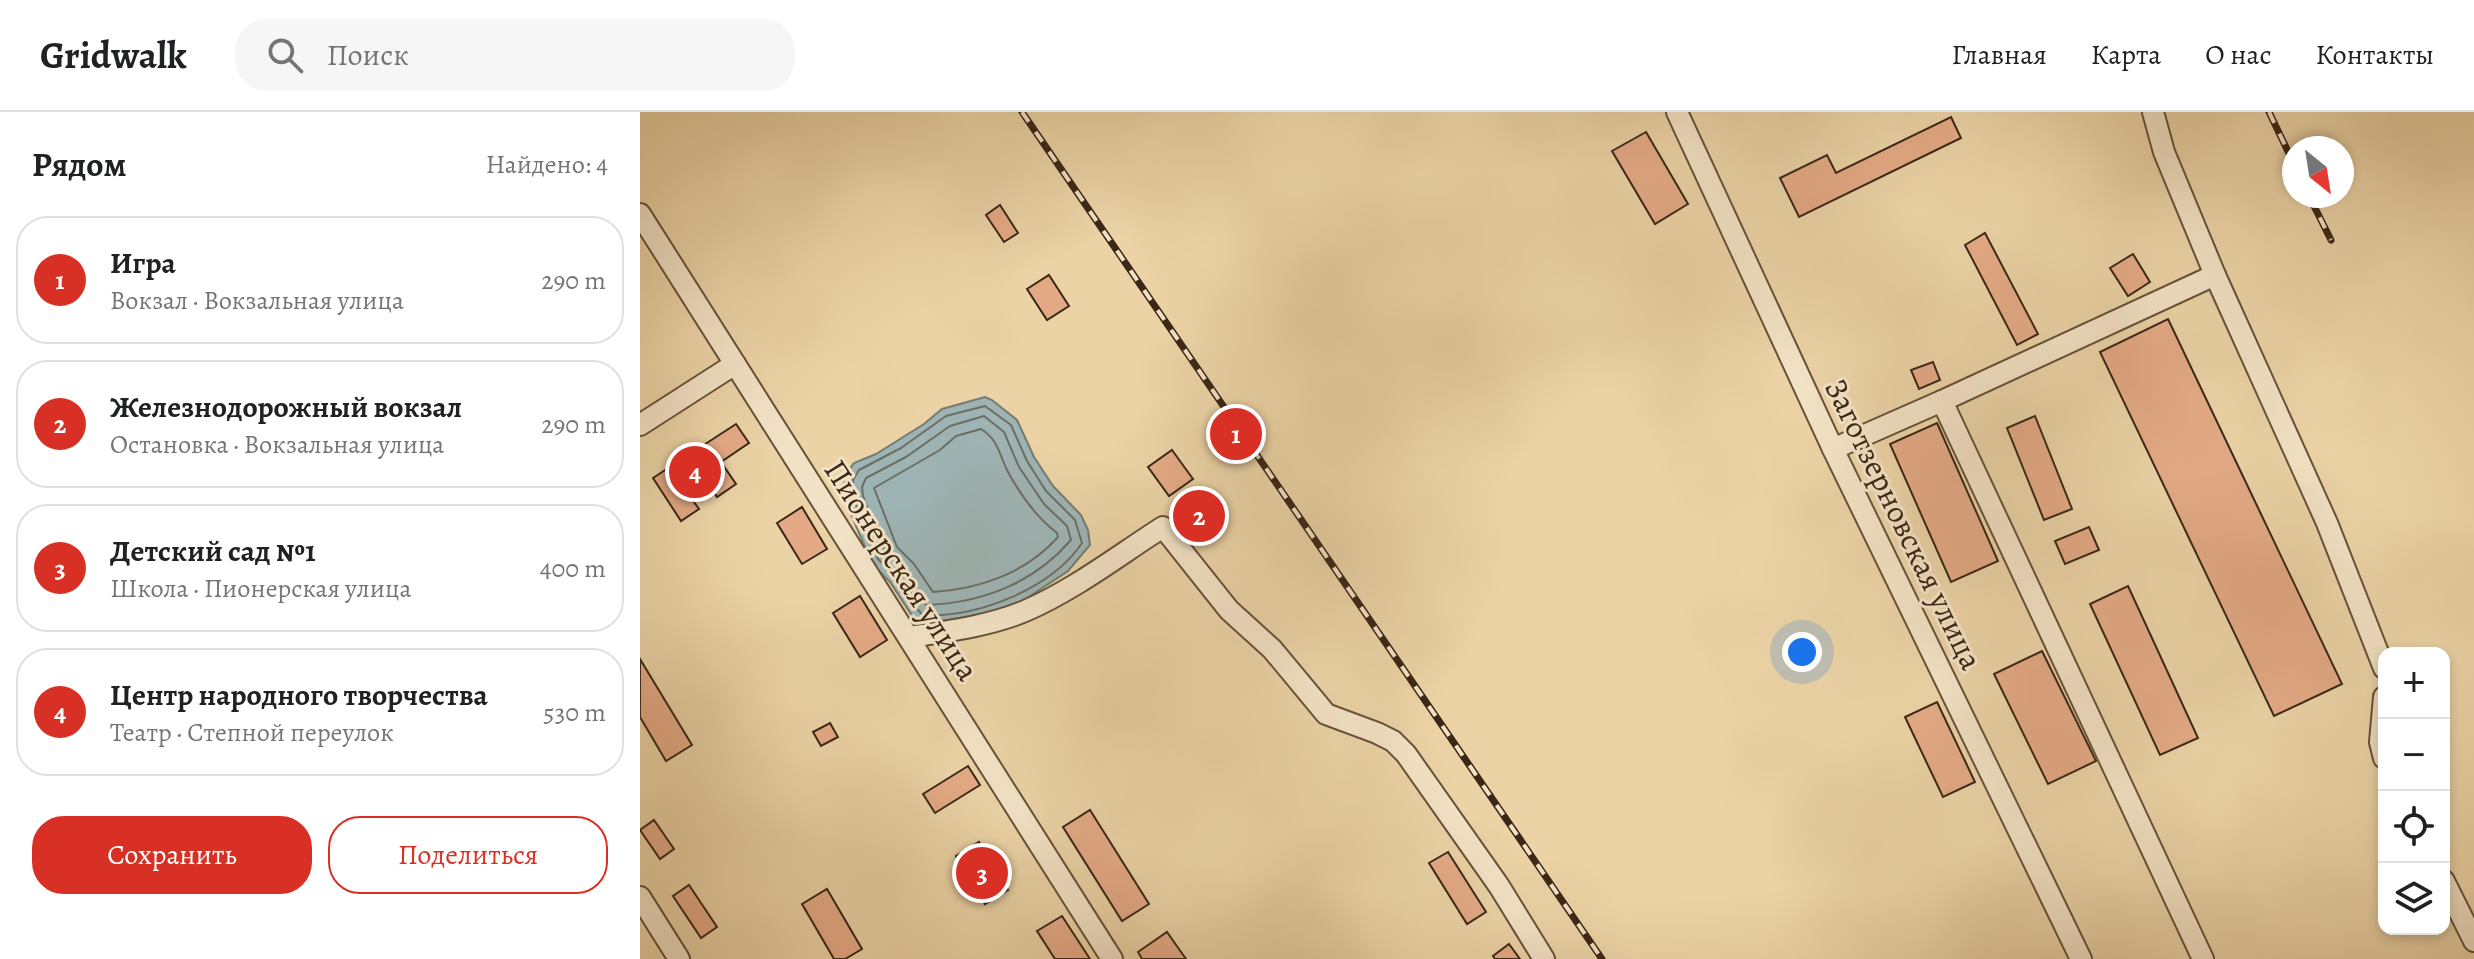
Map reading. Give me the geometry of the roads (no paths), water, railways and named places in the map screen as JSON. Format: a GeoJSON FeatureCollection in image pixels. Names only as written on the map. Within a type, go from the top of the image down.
{"type":"FeatureCollection","features":[{"type":"Feature","properties":{"kind":"street","name":"Заготзерновская улица"},"geometry":{"type":"LineString","coordinates":[[1677,112],[1833,449],[2081,959]]}},
{"type":"Feature","properties":{"kind":"street"},"geometry":{"type":"LineString","coordinates":[[2153,112],[2164,152],[2215,275],[2327,523],[2378,653]]}},
{"type":"Feature","properties":{"kind":"street","name":"Пионерская улица"},"geometry":{"type":"LineString","coordinates":[[640,214],[1112,959]]}},
{"type":"Feature","properties":{"kind":"street"},"geometry":{"type":"LineString","coordinates":[[1833,449],[2215,275]]}},
{"type":"Feature","properties":{"kind":"street"},"geometry":{"type":"LineString","coordinates":[[640,425],[735,364]]}},
{"type":"Feature","properties":{"kind":"street"},"geometry":{"type":"LineString","coordinates":[[1942,401],[2203,959]]}},
{"type":"Feature","properties":{"kind":"street"},"geometry":{"type":"LineString","coordinates":[[910,637],[1023,612],[1047,601],[1163,527],[1229,610],[1272,649],[1326,714],[1377,733],[1393,741],[1406,754],[1499,886],[1544,959]]}},
{"type":"Feature","properties":{"kind":"street"},"geometry":{"type":"LineString","coordinates":[[2450,893],[2474,941]]}},
{"type":"Feature","properties":{"kind":"street"},"geometry":{"type":"LineString","coordinates":[[640,897],[679,959]]}},
{"type":"Feature","properties":{"kind":"water"},"geometry":{"type":"Polygon","coordinates":[[[985,397],[1017,420],[1034,457],[1053,486],[1081,515],[1090,545],[1068,571],[1024,600],[990,613],[920,623],[890,582],[872,564],[846,502],[843,486],[854,463],[876,454],[942,409],[985,397]]]}},
{"type":"Feature","properties":{"kind":"railway"},"geometry":{"type":"LineString","coordinates":[[1022,112],[1602,959]]}},
{"type":"Feature","properties":{"kind":"railway"},"geometry":{"type":"LineString","coordinates":[[2269,112],[2282,139]]}},
{"type":"Feature","properties":{"kind":"railway"},"geometry":{"type":"LineString","coordinates":[[2315,208],[2331,240]]}},
{"type":"Feature","properties":{"kind":"place","name":"Игра"},"geometry":{"type":"Point","coordinates":[1236,434]}},
{"type":"Feature","properties":{"kind":"place","name":"Центр народного творчества"},"geometry":{"type":"Point","coordinates":[695,472]}},
{"type":"Feature","properties":{"kind":"place","name":"Железнодорожный вокзал"},"geometry":{"type":"Point","coordinates":[1199,516]}},
{"type":"Feature","properties":{"kind":"place","name":"Детский сад №1"},"geometry":{"type":"Point","coordinates":[982,873]}}]}
